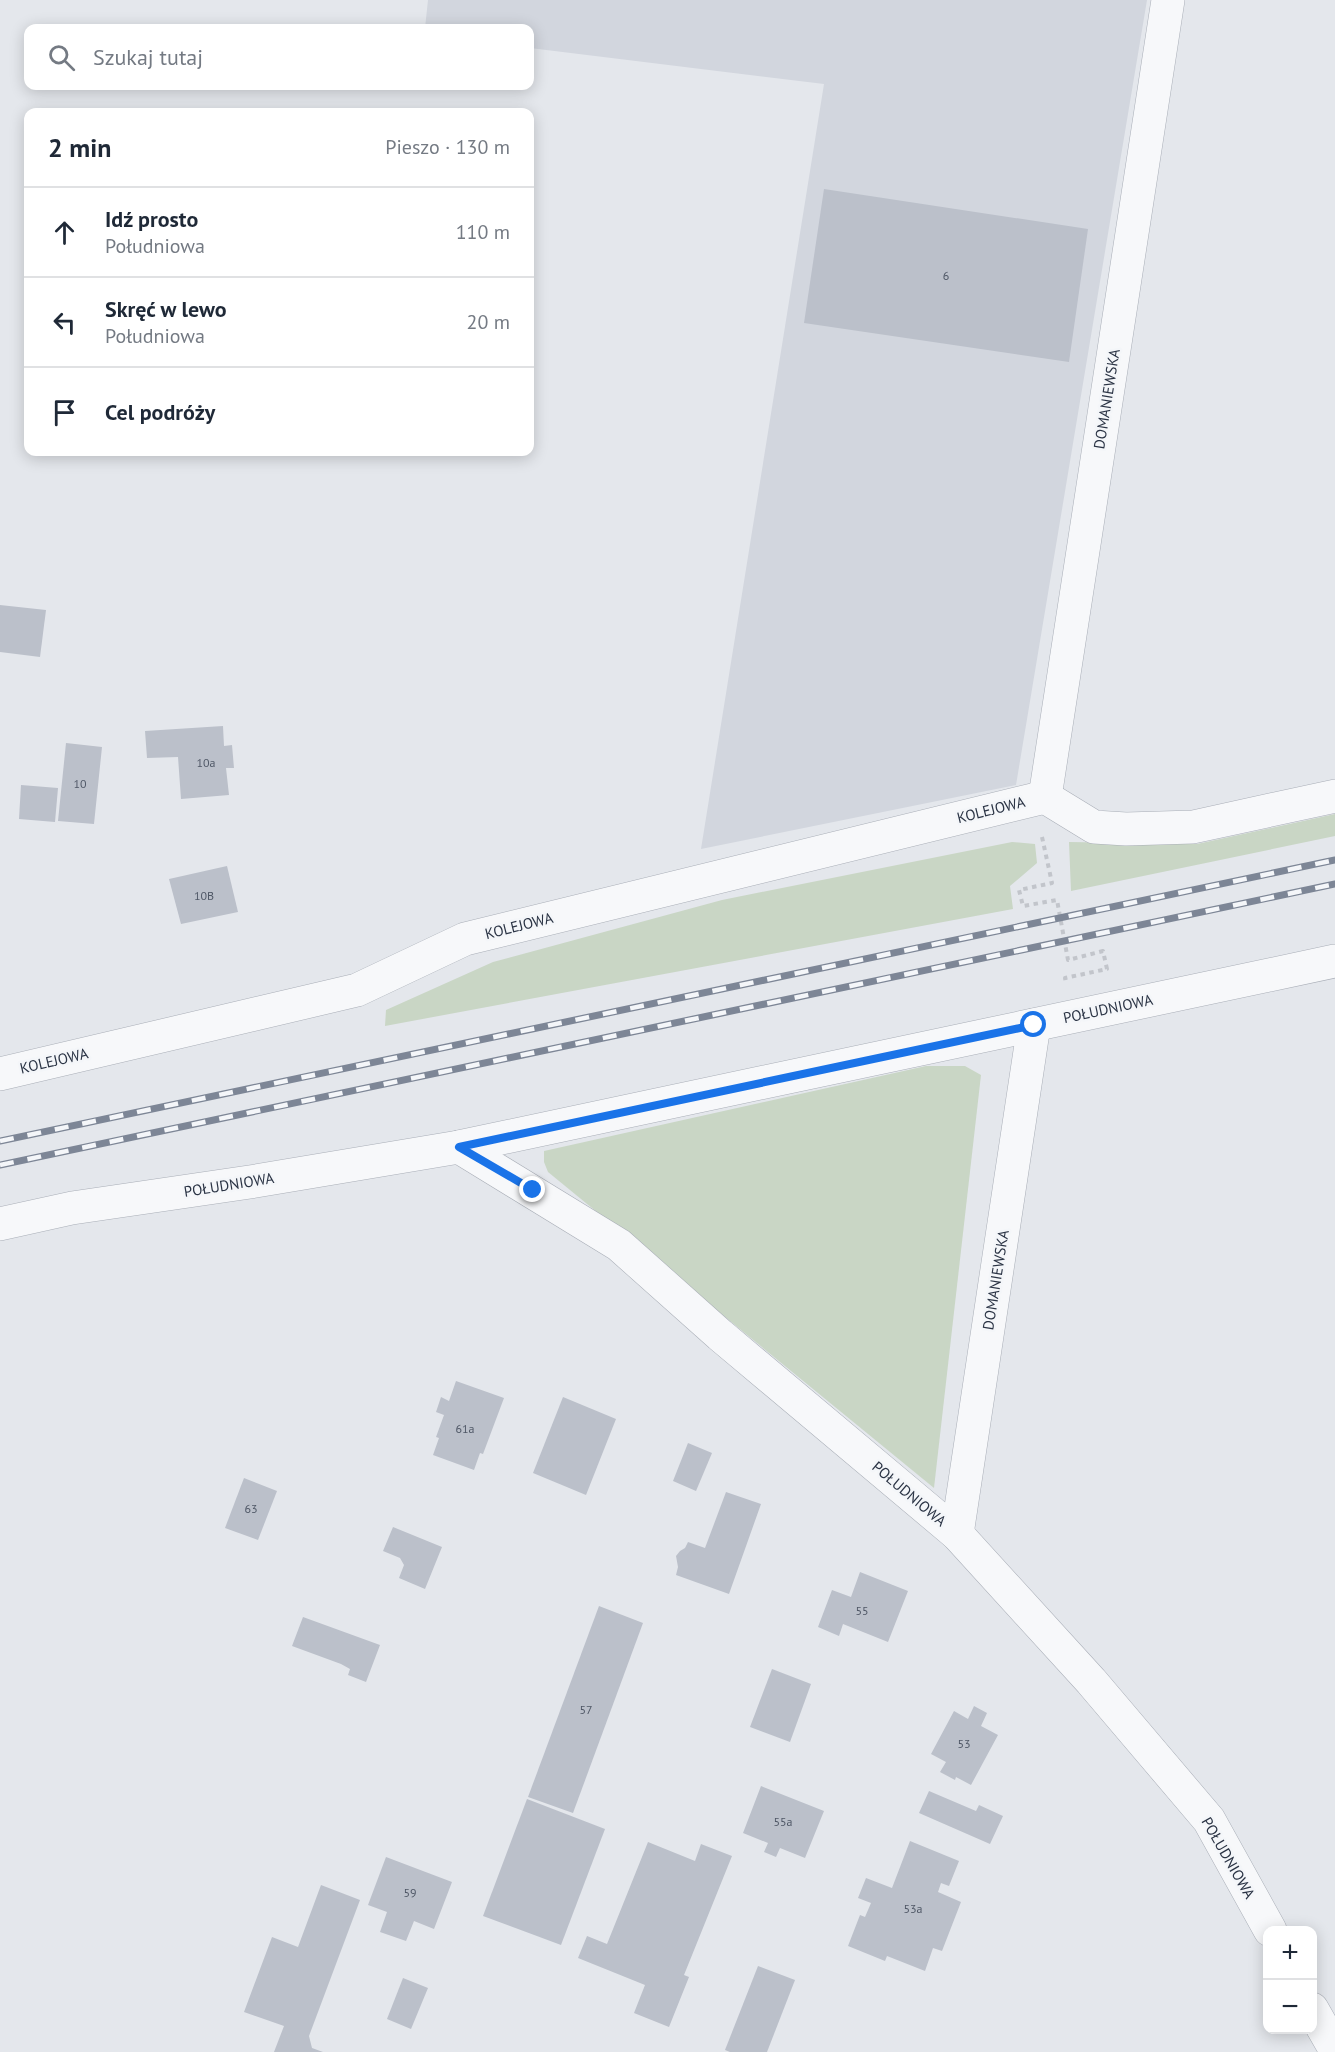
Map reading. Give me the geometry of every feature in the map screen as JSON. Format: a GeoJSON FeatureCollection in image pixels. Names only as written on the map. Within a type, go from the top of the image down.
{"type":"FeatureCollection","features":[{"type":"Feature","properties":{"kind":"street","name":"DOMANIEWSKA"},"geometry":{"type":"LineString","coordinates":[[1046,797],[1168,0]]}},
{"type":"Feature","properties":{"kind":"street"},"geometry":{"type":"LineString","coordinates":[[1046,797],[1094,827],[1126,829],[1193,827],[1335,796]]}},
{"type":"Feature","properties":{"kind":"street","name":"KOLEJOWA"},"geometry":{"type":"LineString","coordinates":[[0,1074],[357,990],[465,939],[1046,797]]}},
{"type":"Feature","properties":{"kind":"street","name":"POŁUDNIOWA"},"geometry":{"type":"LineString","coordinates":[[0,1224],[72,1208],[256,1181],[459,1147],[1335,961]]}},
{"type":"Feature","properties":{"kind":"street","name":"DOMANIEWSKA"},"geometry":{"type":"LineString","coordinates":[[957,1534],[1034,1025]]}},
{"type":"Feature","properties":{"kind":"street","name":"POŁUDNIOWA"},"geometry":{"type":"LineString","coordinates":[[459,1147],[619,1245],[720,1335],[957,1534],[1091,1681],[1209,1820],[1267,1926]]}},
{"type":"Feature","properties":{"kind":"street"},"geometry":{"type":"LineString","coordinates":[[1317,2018],[1335,2049]]}},
{"type":"Feature","properties":{"kind":"path"},"geometry":{"type":"LineString","coordinates":[[1046,797],[1042,837],[1052,883],[1019,890],[1023,906],[1056,900],[1068,960],[1104,951],[1107,969],[1065,978],[1071,1017]]}},
{"type":"Feature","properties":{"kind":"shaded area"},"geometry":{"type":"Polygon","coordinates":[[[428,0],[1147,0],[1016,785],[701,849],[824,84],[534,48],[534,24],[425,24],[428,0]]]}},
{"type":"Feature","properties":{"kind":"green space"},"geometry":{"type":"Polygon","coordinates":[[[1335,814],[1335,836],[1071,891],[1069,842],[1197,844],[1335,814]]]}},
{"type":"Feature","properties":{"kind":"green space"},"geometry":{"type":"Polygon","coordinates":[[[1012,842],[1035,844],[1037,863],[1010,886],[1013,909],[385,1026],[386,1010],[493,962],[722,900],[1012,842]]]}},
{"type":"Feature","properties":{"kind":"green space"},"geometry":{"type":"Polygon","coordinates":[[[926,1066],[965,1066],[981,1075],[934,1488],[548,1172],[544,1162],[544,1151],[926,1066]]]}},
{"type":"Feature","properties":{"kind":"building"},"geometry":{"type":"Polygon","coordinates":[[[824,189],[1088,229],[1069,362],[804,323],[824,189]]]}},
{"type":"Feature","properties":{"kind":"building"},"geometry":{"type":"Polygon","coordinates":[[[0,605],[46,610],[40,657],[0,652],[0,605]]]}},
{"type":"Feature","properties":{"kind":"building"},"geometry":{"type":"Polygon","coordinates":[[[223,726],[224,746],[232,745],[234,768],[226,768],[229,795],[181,799],[178,757],[147,758],[145,731],[223,726]]]}},
{"type":"Feature","properties":{"kind":"building"},"geometry":{"type":"Polygon","coordinates":[[[66,743],[102,747],[94,824],[58,821],[66,743]]]}},
{"type":"Feature","properties":{"kind":"building"},"geometry":{"type":"Polygon","coordinates":[[[21,785],[58,788],[55,822],[19,819],[21,785]]]}},
{"type":"Feature","properties":{"kind":"building"},"geometry":{"type":"Polygon","coordinates":[[[227,866],[238,912],[181,924],[169,879],[227,866]]]}},
{"type":"Feature","properties":{"kind":"building"},"geometry":{"type":"Polygon","coordinates":[[[456,1381],[504,1398],[483,1454],[480,1453],[474,1470],[433,1455],[439,1438],[436,1437],[444,1415],[436,1412],[441,1397],[449,1401],[456,1381]]]}},
{"type":"Feature","properties":{"kind":"building"},"geometry":{"type":"Polygon","coordinates":[[[563,1397],[616,1419],[586,1495],[533,1473],[563,1397]]]}},
{"type":"Feature","properties":{"kind":"building"},"geometry":{"type":"Polygon","coordinates":[[[688,1443],[712,1453],[696,1491],[673,1481],[688,1443]]]}},
{"type":"Feature","properties":{"kind":"building"},"geometry":{"type":"Polygon","coordinates":[[[244,1478],[277,1491],[258,1540],[225,1528],[244,1478]]]}},
{"type":"Feature","properties":{"kind":"building"},"geometry":{"type":"Polygon","coordinates":[[[726,1492],[761,1504],[729,1594],[676,1575],[678,1567],[676,1556],[688,1542],[705,1548],[726,1492]]]}},
{"type":"Feature","properties":{"kind":"building"},"geometry":{"type":"Polygon","coordinates":[[[393,1527],[442,1547],[425,1589],[399,1578],[404,1565],[400,1558],[383,1551],[393,1527]]]}},
{"type":"Feature","properties":{"kind":"building"},"geometry":{"type":"Polygon","coordinates":[[[860,1572],[908,1591],[888,1642],[843,1624],[839,1636],[818,1627],[832,1590],[851,1597],[860,1572]]]}},
{"type":"Feature","properties":{"kind":"building"},"geometry":{"type":"Polygon","coordinates":[[[599,1606],[643,1623],[573,1813],[528,1797],[599,1606]]]}},
{"type":"Feature","properties":{"kind":"building"},"geometry":{"type":"Polygon","coordinates":[[[303,1617],[380,1645],[366,1682],[348,1675],[350,1669],[341,1664],[292,1646],[303,1617]]]}},
{"type":"Feature","properties":{"kind":"building"},"geometry":{"type":"Polygon","coordinates":[[[772,1669],[811,1684],[790,1742],[750,1727],[772,1669]]]}},
{"type":"Feature","properties":{"kind":"building"},"geometry":{"type":"Polygon","coordinates":[[[974,1706],[987,1713],[981,1726],[998,1735],[971,1785],[940,1772],[946,1762],[931,1754],[954,1711],[968,1719],[974,1706]]]}},
{"type":"Feature","properties":{"kind":"building"},"geometry":{"type":"Polygon","coordinates":[[[761,1786],[824,1811],[805,1858],[780,1848],[776,1857],[764,1852],[768,1843],[743,1833],[761,1786]]]}},
{"type":"Feature","properties":{"kind":"building"},"geometry":{"type":"Polygon","coordinates":[[[929,1791],[976,1811],[979,1805],[1003,1816],[990,1844],[919,1813],[929,1791]]]}},
{"type":"Feature","properties":{"kind":"building"},"geometry":{"type":"Polygon","coordinates":[[[527,1799],[605,1829],[561,1945],[483,1916],[527,1799]]]}},
{"type":"Feature","properties":{"kind":"building"},"geometry":{"type":"Polygon","coordinates":[[[910,1841],[959,1861],[949,1886],[941,1883],[938,1892],[961,1902],[942,1951],[933,1948],[925,1971],[887,1956],[885,1961],[848,1946],[860,1915],[865,1917],[871,1903],[858,1898],[866,1878],[892,1888],[910,1841]]]}},
{"type":"Feature","properties":{"kind":"building"},"geometry":{"type":"Polygon","coordinates":[[[648,1842],[695,1861],[701,1844],[732,1856],[684,1975],[689,1977],[669,2027],[634,2013],[645,1985],[578,1958],[587,1936],[607,1944],[648,1842]]]}},
{"type":"Feature","properties":{"kind":"building"},"geometry":{"type":"Polygon","coordinates":[[[386,1857],[452,1882],[434,1929],[414,1921],[406,1941],[380,1932],[387,1912],[368,1905],[386,1857]]]}},
{"type":"Feature","properties":{"kind":"building"},"geometry":{"type":"Polygon","coordinates":[[[321,1885],[360,1900],[309,2036],[312,2048],[323,2052],[274,2052],[284,2026],[244,2012],[272,1937],[298,1947],[321,1885]]]}},
{"type":"Feature","properties":{"kind":"building"},"geometry":{"type":"Polygon","coordinates":[[[758,1966],[795,1980],[767,2052],[730,2052],[725,2050],[758,1966]]]}},
{"type":"Feature","properties":{"kind":"building"},"geometry":{"type":"Polygon","coordinates":[[[403,1978],[428,1988],[411,2029],[387,2019],[403,1978]]]}},
{"type":"Feature","properties":{"kind":"railway"},"geometry":{"type":"LineString","coordinates":[[0,1141],[1335,860]]}},
{"type":"Feature","properties":{"kind":"railway"},"geometry":{"type":"LineString","coordinates":[[0,1165],[1335,884]]}},
{"type":"Feature","properties":{"kind":"route"},"geometry":{"type":"LineString","coordinates":[[533,1190],[459,1147],[1034,1025]]}}]}
